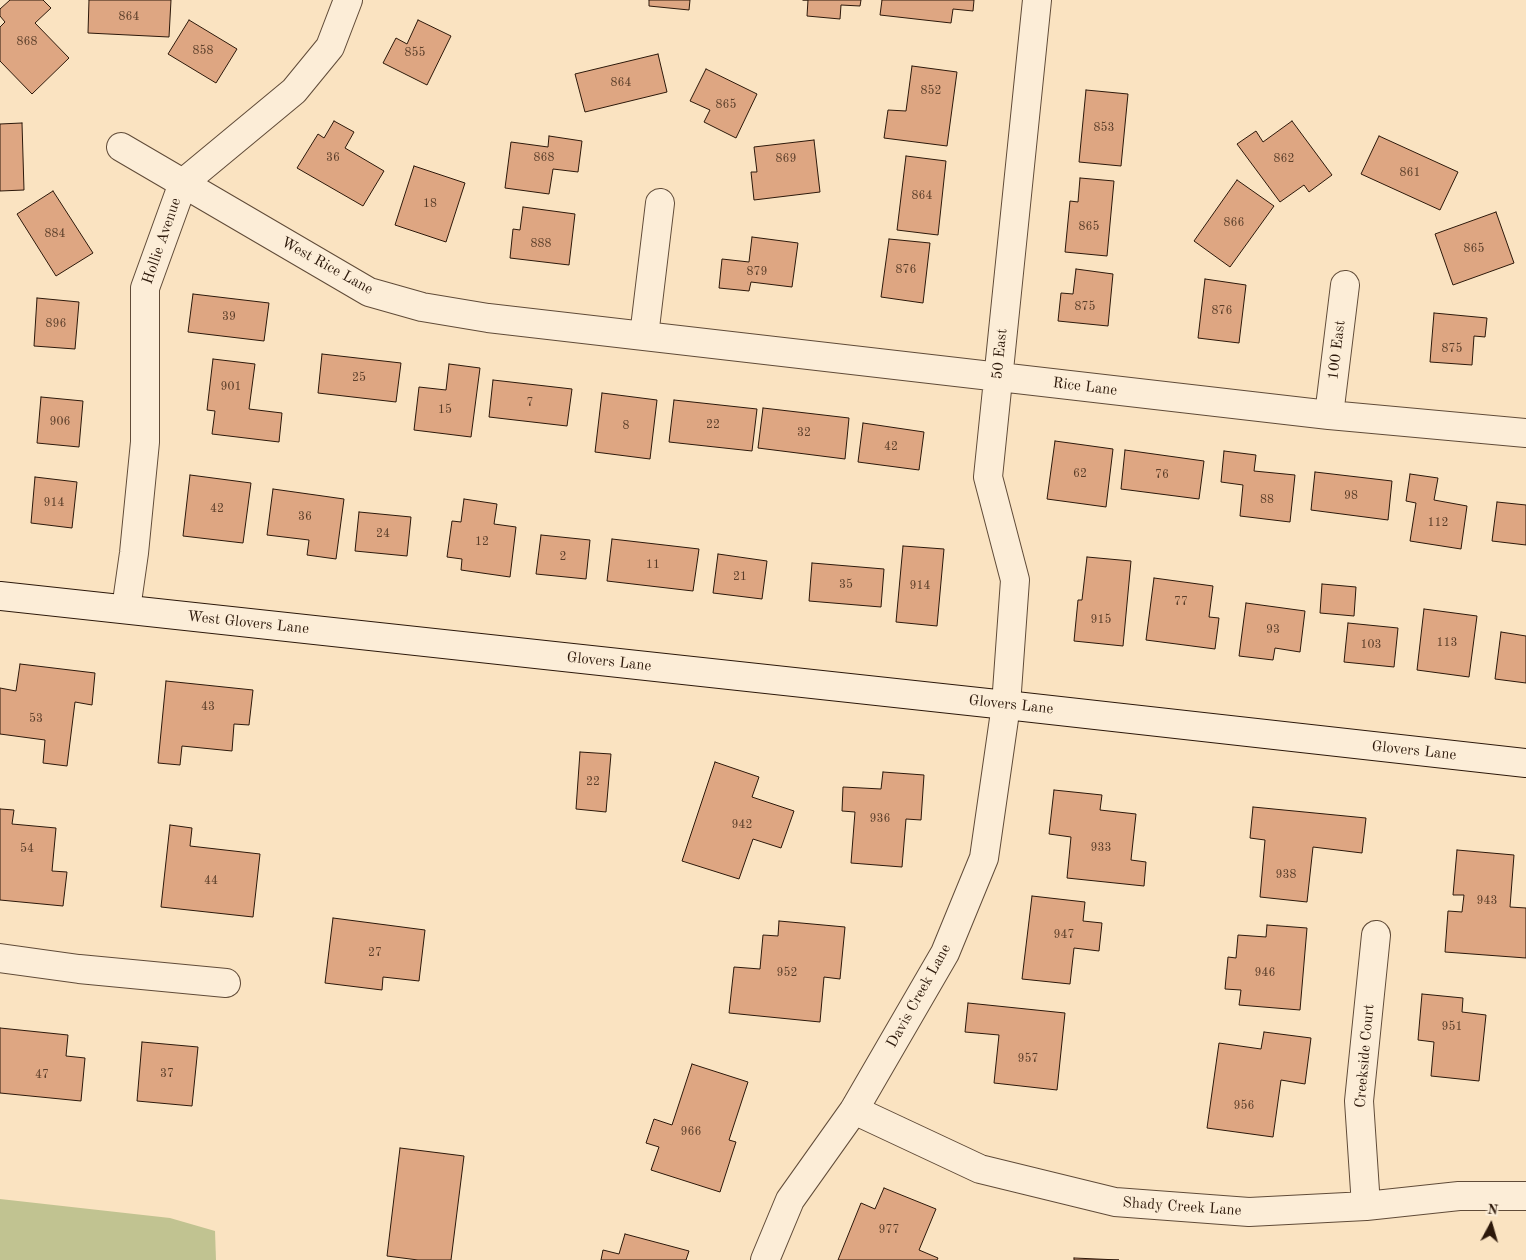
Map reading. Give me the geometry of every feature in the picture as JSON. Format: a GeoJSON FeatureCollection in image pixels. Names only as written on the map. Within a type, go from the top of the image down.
{"type":"FeatureCollection","features":[{"type":"Feature","properties":{"kind":"street","name":"Hollie Avenue"},"geometry":{"type":"LineString","coordinates":[[126,609],[134,553],[145,442],[145,288],[183,183],[294,91],[330,47],[348,0]]}},
{"type":"Feature","properties":{"kind":"street","name":"50 East"},"geometry":{"type":"LineString","coordinates":[[1006,705],[1015,580],[988,477],[1037,0]]}},
{"type":"Feature","properties":{"kind":"street","name":"West Rice Lane"},"geometry":{"type":"LineString","coordinates":[[121,147],[368,292],[422,307],[488,318],[644,336]]}},
{"type":"Feature","properties":{"kind":"street"},"geometry":{"type":"LineString","coordinates":[[644,336],[660,203]]}},
{"type":"Feature","properties":{"kind":"street","name":"100 East"},"geometry":{"type":"LineString","coordinates":[[1329,415],[1345,285]]}},
{"type":"Feature","properties":{"kind":"street","name":"Rice Lane"},"geometry":{"type":"LineString","coordinates":[[644,336],[1329,415],[1526,433]]}},
{"type":"Feature","properties":{"kind":"street","name":"West Glovers Lane"},"geometry":{"type":"LineString","coordinates":[[0,596],[496,650]]}},
{"type":"Feature","properties":{"kind":"street","name":"Glovers Lane"},"geometry":{"type":"LineString","coordinates":[[496,650],[1526,763]]}},
{"type":"Feature","properties":{"kind":"street","name":"Davis Creek Lane"},"geometry":{"type":"LineString","coordinates":[[765,1260],[790,1200],[854,1110],[945,953],[984,858],[1006,705]]}},
{"type":"Feature","properties":{"kind":"street","name":"Creekside Court"},"geometry":{"type":"LineString","coordinates":[[1366,1206],[1359,1101],[1376,935]]}},
{"type":"Feature","properties":{"kind":"street"},"geometry":{"type":"LineString","coordinates":[[0,958],[79,970],[226,983]]}},
{"type":"Feature","properties":{"kind":"street","name":"Shady Creek Lane"},"geometry":{"type":"LineString","coordinates":[[854,1110],[980,1169],[1115,1202],[1250,1212],[1366,1206],[1459,1196],[1526,1196]]}},
{"type":"Feature","properties":{"kind":"green space"},"geometry":{"type":"Polygon","coordinates":[[[0,1199],[170,1218],[215,1231],[216,1260],[0,1260],[0,1199]]]}},
{"type":"Feature","properties":{"kind":"building"},"geometry":{"type":"Polygon","coordinates":[[[10,0],[43,0],[51,8],[35,23],[69,58],[32,94],[0,61],[0,27],[5,22],[0,16],[0,9],[10,0]]]}},
{"type":"Feature","properties":{"kind":"building"},"geometry":{"type":"Polygon","coordinates":[[[89,0],[171,0],[169,37],[88,33],[89,0]]]}},
{"type":"Feature","properties":{"kind":"building"},"geometry":{"type":"Polygon","coordinates":[[[649,0],[690,0],[689,10],[649,6],[649,0]]]}},
{"type":"Feature","properties":{"kind":"building"},"geometry":{"type":"Polygon","coordinates":[[[808,0],[861,0],[860,6],[841,5],[840,19],[807,16],[808,0]]]}},
{"type":"Feature","properties":{"kind":"building"},"geometry":{"type":"Polygon","coordinates":[[[882,0],[974,0],[973,11],[953,9],[951,23],[880,15],[882,0]]]}},
{"type":"Feature","properties":{"kind":"building"},"geometry":{"type":"Polygon","coordinates":[[[189,20],[237,49],[216,83],[168,54],[189,20]]]}},
{"type":"Feature","properties":{"kind":"building"},"geometry":{"type":"Polygon","coordinates":[[[418,20],[451,36],[427,85],[383,63],[396,38],[407,44],[418,20]]]}},
{"type":"Feature","properties":{"kind":"building"},"geometry":{"type":"Polygon","coordinates":[[[658,54],[667,92],[585,112],[575,74],[658,54]]]}},
{"type":"Feature","properties":{"kind":"building"},"geometry":{"type":"Polygon","coordinates":[[[912,66],[957,72],[947,146],[884,138],[888,110],[906,111],[912,66]]]}},
{"type":"Feature","properties":{"kind":"building"},"geometry":{"type":"Polygon","coordinates":[[[706,69],[757,94],[736,138],[704,122],[710,110],[690,101],[706,69]]]}},
{"type":"Feature","properties":{"kind":"building"},"geometry":{"type":"Polygon","coordinates":[[[1086,90],[1128,94],[1121,166],[1079,162],[1086,90]]]}},
{"type":"Feature","properties":{"kind":"building"},"geometry":{"type":"Polygon","coordinates":[[[334,121],[354,132],[345,148],[384,171],[363,206],[297,168],[318,134],[324,138],[334,121]]]}},
{"type":"Feature","properties":{"kind":"building"},"geometry":{"type":"Polygon","coordinates":[[[1292,121],[1332,175],[1309,192],[1304,185],[1280,202],[1237,144],[1256,131],[1263,142],[1292,121]]]}},
{"type":"Feature","properties":{"kind":"building"},"geometry":{"type":"Polygon","coordinates":[[[22,123],[24,190],[0,191],[0,124],[22,123]]]}},
{"type":"Feature","properties":{"kind":"building"},"geometry":{"type":"Polygon","coordinates":[[[549,136],[582,141],[578,172],[553,169],[549,194],[505,188],[511,142],[548,147],[549,136]]]}},
{"type":"Feature","properties":{"kind":"building"},"geometry":{"type":"Polygon","coordinates":[[[1379,136],[1458,172],[1440,210],[1361,174],[1379,136]]]}},
{"type":"Feature","properties":{"kind":"building"},"geometry":{"type":"Polygon","coordinates":[[[814,140],[820,192],[754,200],[751,172],[757,172],[754,147],[814,140]]]}},
{"type":"Feature","properties":{"kind":"building"},"geometry":{"type":"Polygon","coordinates":[[[906,156],[946,161],[938,235],[897,230],[906,156]]]}},
{"type":"Feature","properties":{"kind":"building"},"geometry":{"type":"Polygon","coordinates":[[[414,166],[465,183],[446,242],[395,225],[414,166]]]}},
{"type":"Feature","properties":{"kind":"building"},"geometry":{"type":"Polygon","coordinates":[[[1080,178],[1114,181],[1107,256],[1065,252],[1070,201],[1078,202],[1080,178]]]}},
{"type":"Feature","properties":{"kind":"building"},"geometry":{"type":"Polygon","coordinates":[[[1237,180],[1274,206],[1230,267],[1194,241],[1237,180]]]}},
{"type":"Feature","properties":{"kind":"building"},"geometry":{"type":"Polygon","coordinates":[[[53,191],[93,253],[56,276],[17,214],[53,191]]]}},
{"type":"Feature","properties":{"kind":"building"},"geometry":{"type":"Polygon","coordinates":[[[523,207],[575,214],[569,265],[510,258],[513,229],[520,230],[523,207]]]}},
{"type":"Feature","properties":{"kind":"building"},"geometry":{"type":"Polygon","coordinates":[[[1496,212],[1514,263],[1453,285],[1435,234],[1496,212]]]}},
{"type":"Feature","properties":{"kind":"building"},"geometry":{"type":"Polygon","coordinates":[[[752,237],[798,243],[792,287],[751,282],[749,291],[719,288],[722,259],[749,262],[752,237]]]}},
{"type":"Feature","properties":{"kind":"building"},"geometry":{"type":"Polygon","coordinates":[[[889,239],[930,243],[923,303],[881,297],[889,239]]]}},
{"type":"Feature","properties":{"kind":"building"},"geometry":{"type":"Polygon","coordinates":[[[1076,269],[1113,274],[1108,326],[1058,321],[1061,293],[1073,294],[1076,269]]]}},
{"type":"Feature","properties":{"kind":"building"},"geometry":{"type":"Polygon","coordinates":[[[1205,279],[1246,285],[1239,343],[1198,338],[1205,279]]]}},
{"type":"Feature","properties":{"kind":"building"},"geometry":{"type":"Polygon","coordinates":[[[193,294],[269,303],[264,341],[188,332],[193,294]]]}},
{"type":"Feature","properties":{"kind":"building"},"geometry":{"type":"Polygon","coordinates":[[[37,298],[79,302],[75,349],[34,346],[37,298]]]}},
{"type":"Feature","properties":{"kind":"building"},"geometry":{"type":"Polygon","coordinates":[[[1434,313],[1487,318],[1485,337],[1474,336],[1472,365],[1430,362],[1434,313]]]}},
{"type":"Feature","properties":{"kind":"building"},"geometry":{"type":"Polygon","coordinates":[[[322,354],[401,363],[396,402],[318,393],[322,354]]]}},
{"type":"Feature","properties":{"kind":"building"},"geometry":{"type":"Polygon","coordinates":[[[213,359],[255,364],[249,409],[282,413],[279,442],[212,434],[215,411],[207,410],[213,359]]]}},
{"type":"Feature","properties":{"kind":"building"},"geometry":{"type":"Polygon","coordinates":[[[449,364],[480,368],[471,437],[414,430],[419,387],[446,390],[449,364]]]}},
{"type":"Feature","properties":{"kind":"building"},"geometry":{"type":"Polygon","coordinates":[[[493,380],[572,389],[567,426],[489,417],[493,380]]]}},
{"type":"Feature","properties":{"kind":"building"},"geometry":{"type":"Polygon","coordinates":[[[602,393],[657,400],[650,459],[595,452],[602,393]]]}},
{"type":"Feature","properties":{"kind":"building"},"geometry":{"type":"Polygon","coordinates":[[[41,397],[83,401],[79,447],[37,443],[41,397]]]}},
{"type":"Feature","properties":{"kind":"building"},"geometry":{"type":"Polygon","coordinates":[[[674,400],[757,409],[752,451],[669,442],[674,400]]]}},
{"type":"Feature","properties":{"kind":"building"},"geometry":{"type":"Polygon","coordinates":[[[763,408],[849,418],[845,459],[758,448],[763,408]]]}},
{"type":"Feature","properties":{"kind":"building"},"geometry":{"type":"Polygon","coordinates":[[[863,423],[924,432],[919,470],[858,462],[863,423]]]}},
{"type":"Feature","properties":{"kind":"building"},"geometry":{"type":"Polygon","coordinates":[[[1055,441],[1113,449],[1106,507],[1047,499],[1055,441]]]}},
{"type":"Feature","properties":{"kind":"building"},"geometry":{"type":"Polygon","coordinates":[[[1125,450],[1204,461],[1199,499],[1121,489],[1125,450]]]}},
{"type":"Feature","properties":{"kind":"building"},"geometry":{"type":"Polygon","coordinates":[[[1224,451],[1256,455],[1254,471],[1295,475],[1290,522],[1240,516],[1243,485],[1221,482],[1224,451]]]}},
{"type":"Feature","properties":{"kind":"building"},"geometry":{"type":"Polygon","coordinates":[[[1315,472],[1392,481],[1388,520],[1311,510],[1315,472]]]}},
{"type":"Feature","properties":{"kind":"building"},"geometry":{"type":"Polygon","coordinates":[[[1410,474],[1438,478],[1434,500],[1467,506],[1461,549],[1410,541],[1416,503],[1406,501],[1410,474]]]}},
{"type":"Feature","properties":{"kind":"building"},"geometry":{"type":"Polygon","coordinates":[[[190,475],[251,483],[243,543],[183,536],[190,475]]]}},
{"type":"Feature","properties":{"kind":"building"},"geometry":{"type":"Polygon","coordinates":[[[35,477],[77,482],[72,528],[31,523],[35,477]]]}},
{"type":"Feature","properties":{"kind":"building"},"geometry":{"type":"Polygon","coordinates":[[[273,489],[344,499],[336,559],[307,555],[309,540],[267,535],[273,489]]]}},
{"type":"Feature","properties":{"kind":"building"},"geometry":{"type":"Polygon","coordinates":[[[464,499],[497,504],[494,524],[516,527],[510,577],[461,570],[462,559],[447,557],[452,521],[461,522],[464,499]]]}},
{"type":"Feature","properties":{"kind":"building"},"geometry":{"type":"Polygon","coordinates":[[[1497,502],[1526,505],[1526,545],[1492,541],[1497,502]]]}},
{"type":"Feature","properties":{"kind":"building"},"geometry":{"type":"Polygon","coordinates":[[[359,512],[411,517],[407,556],[355,551],[359,512]]]}},
{"type":"Feature","properties":{"kind":"building"},"geometry":{"type":"Polygon","coordinates":[[[541,535],[590,540],[586,579],[536,574],[541,535]]]}},
{"type":"Feature","properties":{"kind":"building"},"geometry":{"type":"Polygon","coordinates":[[[612,539],[699,549],[693,591],[607,581],[612,539]]]}},
{"type":"Feature","properties":{"kind":"building"},"geometry":{"type":"Polygon","coordinates":[[[903,546],[944,549],[937,626],[896,622],[903,546]]]}},
{"type":"Feature","properties":{"kind":"building"},"geometry":{"type":"Polygon","coordinates":[[[718,554],[767,561],[762,599],[713,593],[718,554]]]}},
{"type":"Feature","properties":{"kind":"building"},"geometry":{"type":"Polygon","coordinates":[[[1087,557],[1131,561],[1123,646],[1074,641],[1078,600],[1082,600],[1087,557]]]}},
{"type":"Feature","properties":{"kind":"building"},"geometry":{"type":"Polygon","coordinates":[[[812,563],[884,569],[881,607],[809,601],[812,563]]]}},
{"type":"Feature","properties":{"kind":"building"},"geometry":{"type":"Polygon","coordinates":[[[1154,578],[1213,586],[1209,617],[1219,618],[1215,649],[1146,640],[1154,578]]]}},
{"type":"Feature","properties":{"kind":"building"},"geometry":{"type":"Polygon","coordinates":[[[1322,584],[1356,587],[1354,616],[1320,613],[1322,584]]]}},
{"type":"Feature","properties":{"kind":"building"},"geometry":{"type":"Polygon","coordinates":[[[1246,603],[1305,611],[1300,652],[1275,648],[1273,660],[1239,656],[1246,603]]]}},
{"type":"Feature","properties":{"kind":"building"},"geometry":{"type":"Polygon","coordinates":[[[1424,609],[1477,616],[1469,677],[1417,670],[1424,609]]]}},
{"type":"Feature","properties":{"kind":"building"},"geometry":{"type":"Polygon","coordinates":[[[1348,623],[1398,628],[1394,667],[1344,662],[1348,623]]]}},
{"type":"Feature","properties":{"kind":"building"},"geometry":{"type":"Polygon","coordinates":[[[1501,632],[1526,636],[1526,683],[1495,679],[1501,632]]]}},
{"type":"Feature","properties":{"kind":"building"},"geometry":{"type":"Polygon","coordinates":[[[20,664],[95,673],[92,705],[75,702],[67,766],[43,763],[45,740],[0,734],[0,688],[16,691],[20,664]]]}},
{"type":"Feature","properties":{"kind":"building"},"geometry":{"type":"Polygon","coordinates":[[[166,681],[253,690],[249,725],[234,724],[232,751],[182,746],[180,765],[158,763],[166,681]]]}},
{"type":"Feature","properties":{"kind":"building"},"geometry":{"type":"Polygon","coordinates":[[[580,752],[611,754],[606,812],[576,809],[580,752]]]}},
{"type":"Feature","properties":{"kind":"building"},"geometry":{"type":"Polygon","coordinates":[[[715,762],[759,777],[752,797],[794,811],[781,848],[753,839],[739,879],[682,861],[715,762]]]}},
{"type":"Feature","properties":{"kind":"building"},"geometry":{"type":"Polygon","coordinates":[[[883,772],[924,775],[921,820],[906,819],[902,867],[851,863],[855,812],[842,811],[843,787],[881,789],[883,772]]]}},
{"type":"Feature","properties":{"kind":"building"},"geometry":{"type":"Polygon","coordinates":[[[1054,790],[1102,795],[1100,810],[1136,814],[1131,860],[1146,862],[1144,886],[1067,878],[1071,837],[1049,834],[1054,790]]]}},
{"type":"Feature","properties":{"kind":"building"},"geometry":{"type":"Polygon","coordinates":[[[1253,807],[1366,818],[1362,853],[1313,847],[1307,902],[1260,897],[1265,840],[1250,838],[1253,807]]]}},
{"type":"Feature","properties":{"kind":"building"},"geometry":{"type":"Polygon","coordinates":[[[0,809],[14,810],[12,824],[56,828],[52,871],[67,872],[63,906],[0,900],[0,809]]]}},
{"type":"Feature","properties":{"kind":"building"},"geometry":{"type":"Polygon","coordinates":[[[170,825],[192,828],[190,846],[260,854],[253,917],[161,907],[170,825]]]}},
{"type":"Feature","properties":{"kind":"building"},"geometry":{"type":"Polygon","coordinates":[[[1457,850],[1514,855],[1510,907],[1526,908],[1526,958],[1445,952],[1448,911],[1462,912],[1464,895],[1453,895],[1457,850]]]}},
{"type":"Feature","properties":{"kind":"building"},"geometry":{"type":"Polygon","coordinates":[[[1032,896],[1085,902],[1083,921],[1102,923],[1099,951],[1074,948],[1070,984],[1022,979],[1032,896]]]}},
{"type":"Feature","properties":{"kind":"building"},"geometry":{"type":"Polygon","coordinates":[[[333,918],[425,930],[419,981],[383,977],[382,990],[325,983],[333,918]]]}},
{"type":"Feature","properties":{"kind":"building"},"geometry":{"type":"Polygon","coordinates":[[[779,921],[845,927],[840,979],[824,977],[820,1022],[729,1013],[734,967],[760,969],[763,935],[778,936],[779,921]]]}},
{"type":"Feature","properties":{"kind":"building"},"geometry":{"type":"Polygon","coordinates":[[[1267,925],[1307,928],[1300,1010],[1239,1005],[1241,990],[1225,989],[1228,957],[1236,958],[1238,935],[1266,937],[1267,925]]]}},
{"type":"Feature","properties":{"kind":"building"},"geometry":{"type":"Polygon","coordinates":[[[1422,994],[1463,998],[1462,1012],[1486,1015],[1479,1081],[1431,1076],[1434,1042],[1418,1040],[1422,994]]]}},
{"type":"Feature","properties":{"kind":"building"},"geometry":{"type":"Polygon","coordinates":[[[968,1003],[1065,1013],[1057,1090],[994,1083],[999,1035],[965,1032],[968,1003]]]}},
{"type":"Feature","properties":{"kind":"building"},"geometry":{"type":"Polygon","coordinates":[[[0,1028],[68,1035],[66,1056],[85,1058],[81,1101],[0,1093],[0,1028]]]}},
{"type":"Feature","properties":{"kind":"building"},"geometry":{"type":"Polygon","coordinates":[[[1264,1032],[1311,1038],[1305,1084],[1281,1080],[1273,1137],[1207,1128],[1219,1043],[1261,1049],[1264,1032]]]}},
{"type":"Feature","properties":{"kind":"building"},"geometry":{"type":"Polygon","coordinates":[[[142,1042],[198,1047],[192,1106],[137,1101],[142,1042]]]}},
{"type":"Feature","properties":{"kind":"building"},"geometry":{"type":"Polygon","coordinates":[[[692,1064],[748,1082],[729,1140],[736,1142],[720,1192],[651,1170],[659,1147],[646,1143],[654,1119],[672,1125],[692,1064]]]}},
{"type":"Feature","properties":{"kind":"building"},"geometry":{"type":"Polygon","coordinates":[[[400,1148],[464,1156],[451,1260],[418,1260],[387,1256],[400,1148]]]}},
{"type":"Feature","properties":{"kind":"building"},"geometry":{"type":"Polygon","coordinates":[[[884,1188],[936,1209],[919,1250],[938,1258],[937,1260],[838,1260],[861,1203],[875,1209],[884,1188]]]}},
{"type":"Feature","properties":{"kind":"building"},"geometry":{"type":"Polygon","coordinates":[[[625,1234],[689,1251],[686,1260],[601,1260],[603,1250],[619,1254],[625,1234]]]}},
{"type":"Feature","properties":{"kind":"building"},"geometry":{"type":"Polygon","coordinates":[[[1074,1258],[1119,1260],[1074,1260],[1074,1258]]]}}]}
